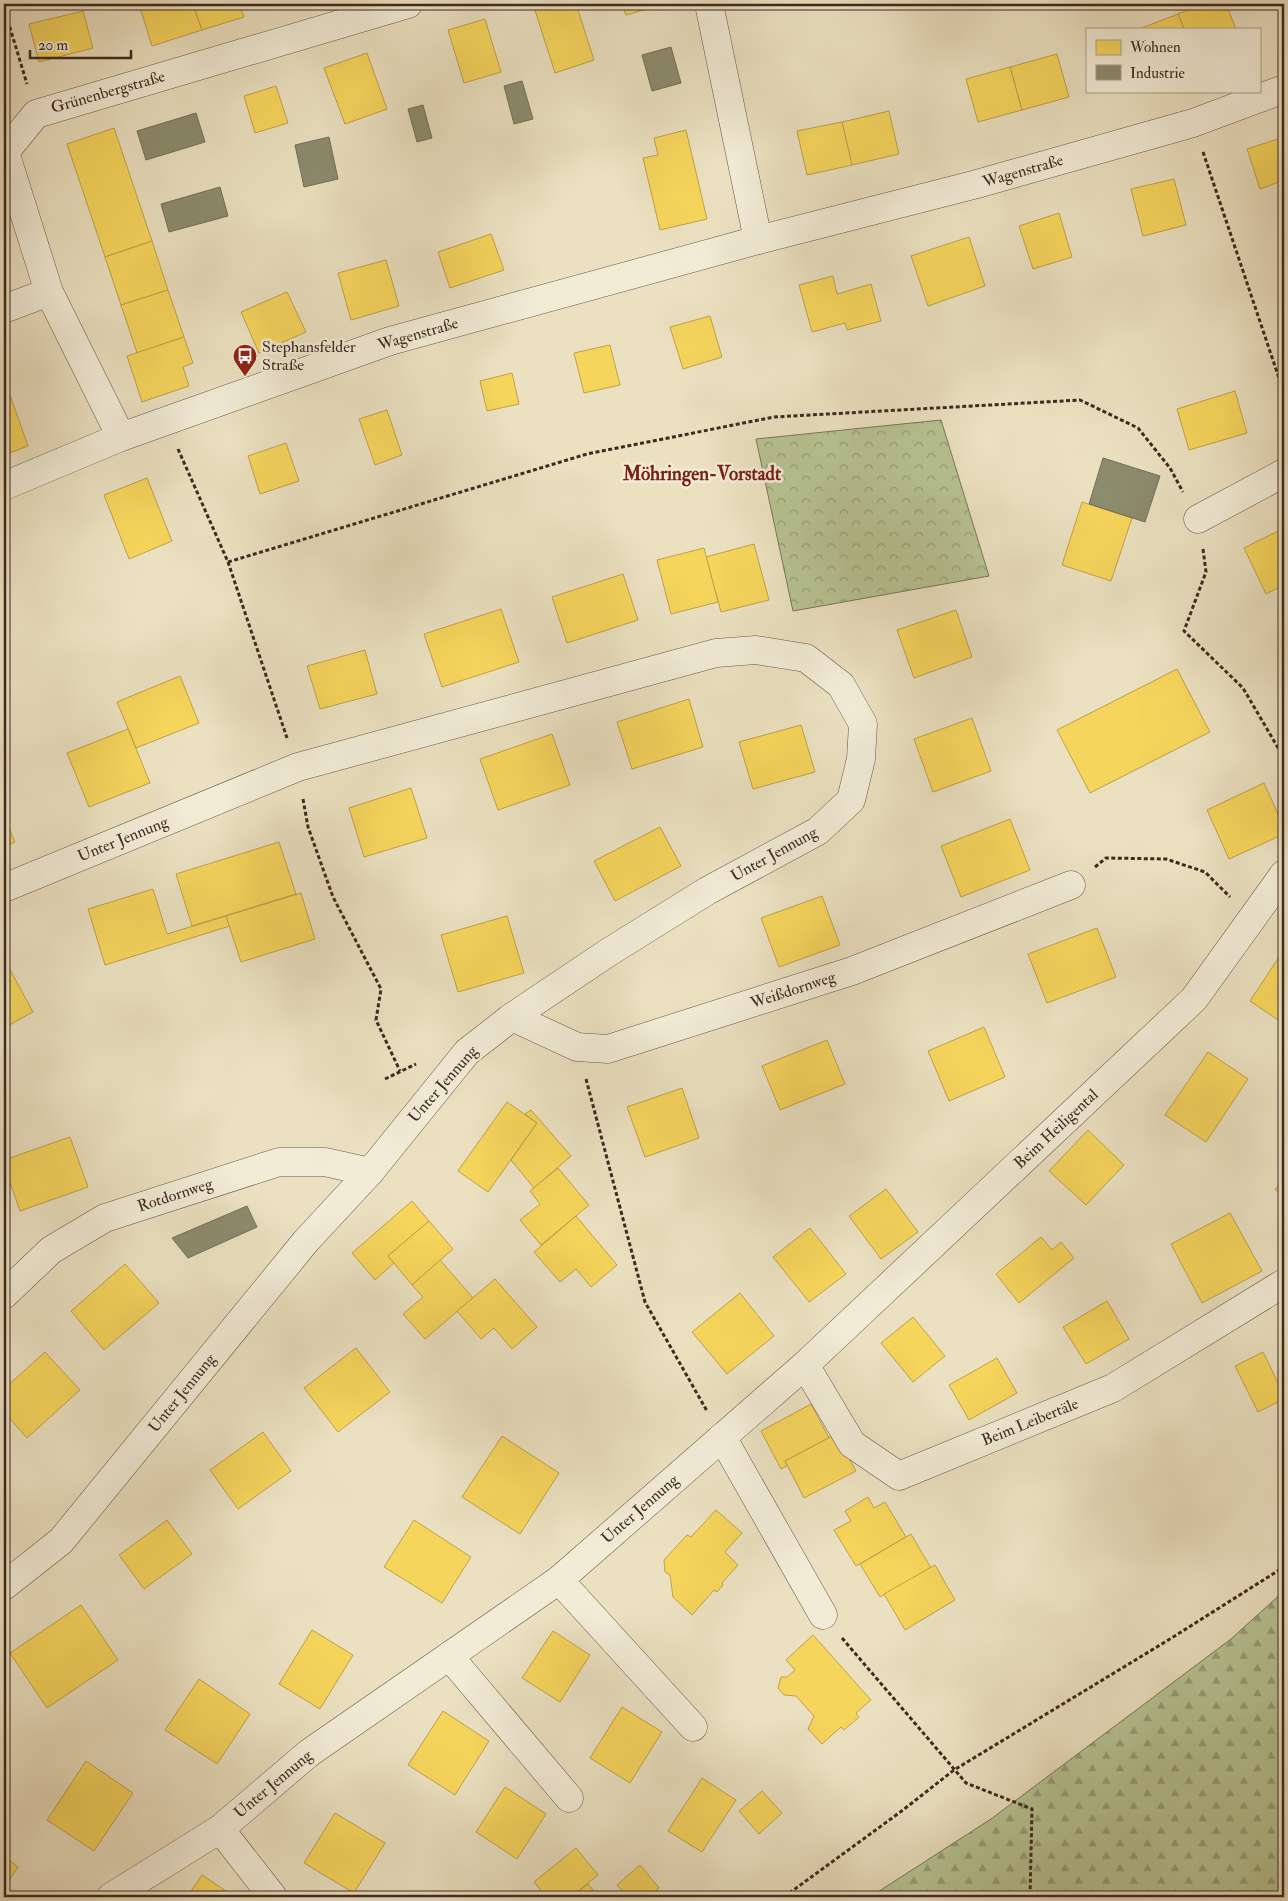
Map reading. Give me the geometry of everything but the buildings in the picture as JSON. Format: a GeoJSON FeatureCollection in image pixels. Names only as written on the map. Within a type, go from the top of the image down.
{"type":"FeatureCollection","features":[{"type":"Feature","properties":{"kind":"street","name":"Grünenbergstraße"},"geometry":{"type":"LineString","coordinates":[[120,437],[49,292],[5,152],[36,114],[408,4]]}},
{"type":"Feature","properties":{"kind":"street"},"geometry":{"type":"LineString","coordinates":[[709,4],[758,240]]}},
{"type":"Feature","properties":{"kind":"street","name":"Wagenstraße"},"geometry":{"type":"LineString","coordinates":[[4,486],[120,437],[390,341],[758,240],[977,184],[1193,123],[1284,88]]}},
{"type":"Feature","properties":{"kind":"street"},"geometry":{"type":"LineString","coordinates":[[4,309],[49,292]]}},
{"type":"Feature","properties":{"kind":"street"},"geometry":{"type":"LineString","coordinates":[[1198,519],[1284,473]]}},
{"type":"Feature","properties":{"kind":"street","name":"Unter Jennung"},"geometry":{"type":"LineString","coordinates":[[4,888],[298,767],[716,653],[756,650],[806,658],[841,684],[863,724],[861,759],[851,800],[818,831],[707,891],[609,952],[512,1017],[467,1052],[370,1172],[306,1241],[61,1541],[4,1586]]}},
{"type":"Feature","properties":{"kind":"street","name":"Beim Heiligental"},"geometry":{"type":"LineString","coordinates":[[805,1365],[1194,999],[1284,874]]}},
{"type":"Feature","properties":{"kind":"street","name":"Weißdornweg"},"geometry":{"type":"LineString","coordinates":[[512,1017],[578,1047],[608,1049],[852,971],[1071,885]]}},
{"type":"Feature","properties":{"kind":"street","name":"Rotdornweg"},"geometry":{"type":"LineString","coordinates":[[4,1295],[51,1250],[105,1218],[278,1162],[325,1162],[370,1172]]}},
{"type":"Feature","properties":{"kind":"street","name":"Beim Leibertäle"},"geometry":{"type":"LineString","coordinates":[[805,1365],[852,1444],[899,1476],[1113,1388],[1284,1284]]}},
{"type":"Feature","properties":{"kind":"street","name":"Unter Jennung"},"geometry":{"type":"LineString","coordinates":[[111,1897],[220,1829],[308,1753],[558,1580],[805,1365]]}},
{"type":"Feature","properties":{"kind":"street"},"geometry":{"type":"LineString","coordinates":[[722,1437],[823,1615]]}},
{"type":"Feature","properties":{"kind":"street"},"geometry":{"type":"LineString","coordinates":[[558,1580],[693,1727]]}},
{"type":"Feature","properties":{"kind":"street"},"geometry":{"type":"LineString","coordinates":[[449,1656],[569,1798]]}},
{"type":"Feature","properties":{"kind":"street","name":"Unter Jennung"},"geometry":{"type":"LineString","coordinates":[[220,1829],[273,1897]]}},
{"type":"Feature","properties":{"kind":"path"},"geometry":{"type":"LineString","coordinates":[[4,8],[36,114]]}},
{"type":"Feature","properties":{"kind":"path"},"geometry":{"type":"LineString","coordinates":[[1205,158],[1284,393]]}},
{"type":"Feature","properties":{"kind":"path"},"geometry":{"type":"LineString","coordinates":[[228,562],[587,454],[774,417],[1080,400],[1138,428],[1170,468],[1198,519],[1206,572],[1184,631],[1243,688],[1284,758]]}},
{"type":"Feature","properties":{"kind":"path"},"geometry":{"type":"LineString","coordinates":[[166,421],[228,562],[264,674],[298,767],[308,827],[333,897],[381,990],[376,1020],[400,1071],[385,1079]]}},
{"type":"Feature","properties":{"kind":"path"},"geometry":{"type":"LineString","coordinates":[[1071,885],[1106,858],[1166,859],[1205,872],[1252,918]]}},
{"type":"Feature","properties":{"kind":"path"},"geometry":{"type":"LineString","coordinates":[[578,1047],[645,1302],[722,1437]]}},
{"type":"Feature","properties":{"kind":"path"},"geometry":{"type":"LineString","coordinates":[[784,1897],[903,1810],[954,1770],[1284,1568]]}},
{"type":"Feature","properties":{"kind":"path"},"geometry":{"type":"LineString","coordinates":[[823,1615],[966,1783],[1032,1809],[1030,1897]]}},
{"type":"Feature","properties":{"kind":"green space"},"geometry":{"type":"Polygon","coordinates":[[[941,420],[989,576],[793,611],[756,439],[941,420]]]}},
{"type":"Feature","properties":{"kind":"green space"},"geometry":{"type":"Polygon","coordinates":[[[1284,1591],[1284,1897],[870,1897],[991,1819],[1231,1639],[1284,1591]]]}},
{"type":"Feature","properties":{"kind":"place","name":"Stephansfelder Straße"},"geometry":{"type":"Point","coordinates":[245,377]}},
{"type":"Feature","properties":{"kind":"district","name":"Möhringen-Vorstadt"},"geometry":{"type":"Point","coordinates":[702,474]}}]}
